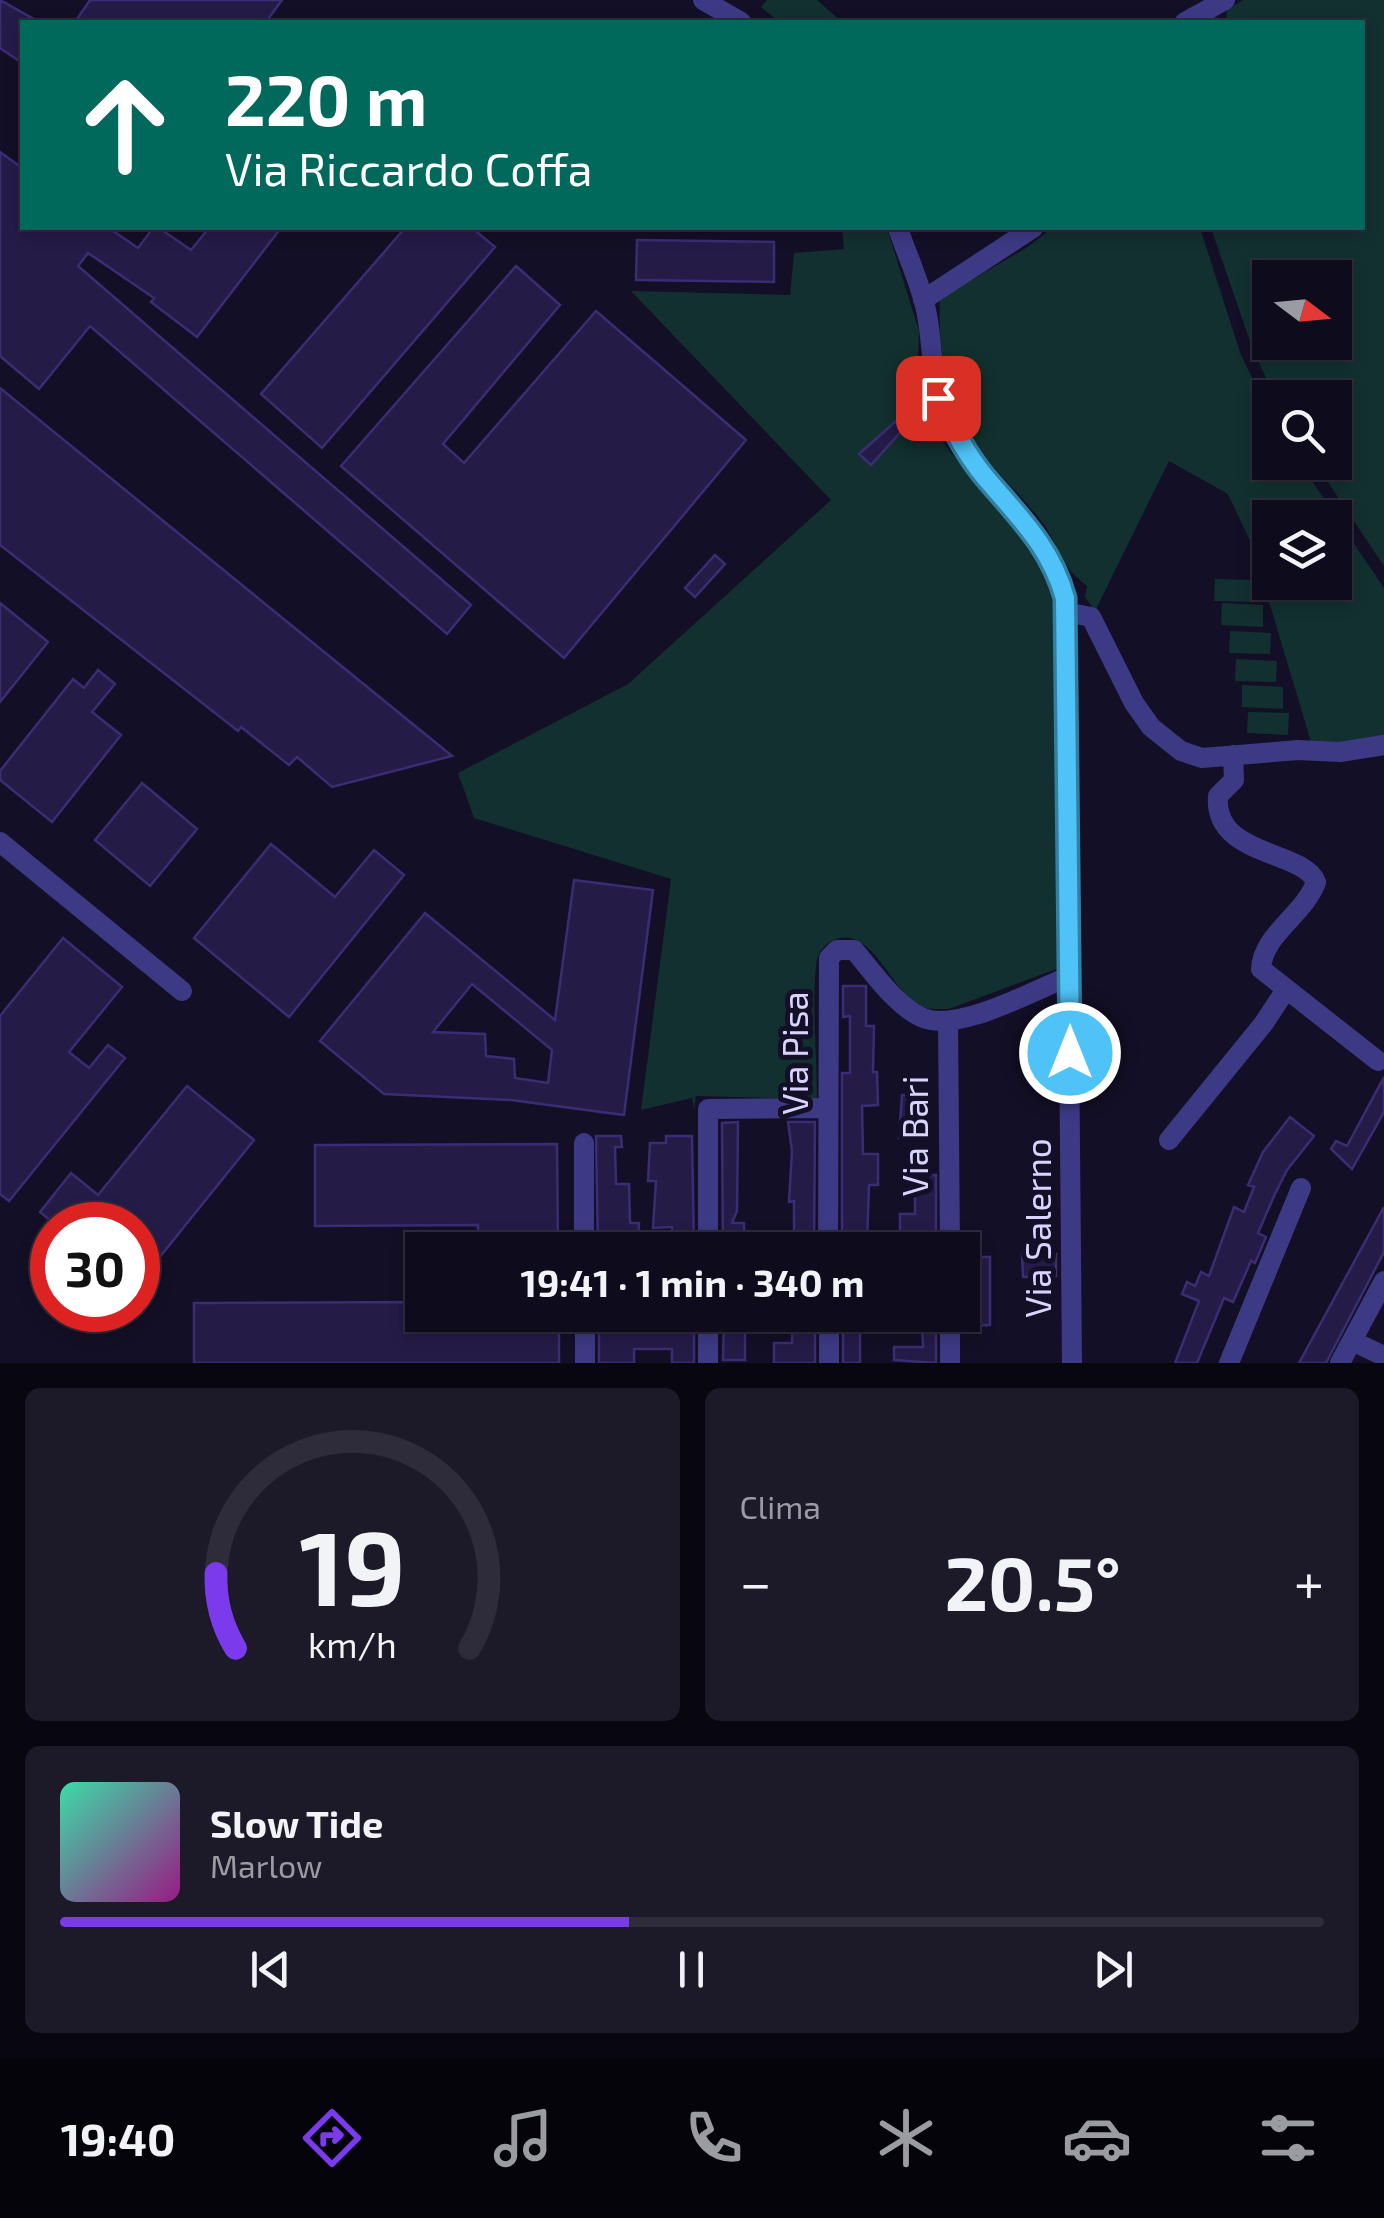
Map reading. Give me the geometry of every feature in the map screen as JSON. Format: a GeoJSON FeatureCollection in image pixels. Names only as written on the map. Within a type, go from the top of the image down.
{"type":"FeatureCollection","features":[{"type":"Feature","properties":{"kind":"street"},"geometry":{"type":"LineString","coordinates":[[702,0],[737,20]]}},
{"type":"Feature","properties":{"kind":"street"},"geometry":{"type":"LineString","coordinates":[[1175,20],[1203,0]]}},
{"type":"Feature","properties":{"kind":"street"},"geometry":{"type":"LineString","coordinates":[[1190,20],[1225,0]]}},
{"type":"Feature","properties":{"kind":"street","name":"Via Salerno"},"geometry":{"type":"LineString","coordinates":[[899,230],[923,300],[938,398],[953,431],[982,474],[1030,527],[1051,558],[1066,612],[1072,1363]]}},
{"type":"Feature","properties":{"kind":"street"},"geometry":{"type":"LineString","coordinates":[[923,300],[1030,230]]}},
{"type":"Feature","properties":{"kind":"street"},"geometry":{"type":"LineString","coordinates":[[1066,612],[1091,617],[1122,683],[1163,739],[1181,752],[1202,758],[1298,750],[1340,752],[1384,745]]}},
{"type":"Feature","properties":{"kind":"street"},"geometry":{"type":"LineString","coordinates":[[1233,755],[1234,780],[1218,796],[1220,816],[1250,846],[1305,867],[1316,882],[1297,915],[1261,960],[1266,976],[1378,1061]]}},
{"type":"Feature","properties":{"kind":"street"},"geometry":{"type":"LineString","coordinates":[[0,842],[182,991]]}},
{"type":"Feature","properties":{"kind":"street","name":"Via Pisa"},"geometry":{"type":"LineString","coordinates":[[828,1232],[829,958],[836,950],[854,950],[893,995],[921,1017],[948,1022]]}},
{"type":"Feature","properties":{"kind":"street"},"geometry":{"type":"LineString","coordinates":[[948,1022],[1070,976]]}},
{"type":"Feature","properties":{"kind":"street"},"geometry":{"type":"LineString","coordinates":[[1170,1140],[1285,991]]}},
{"type":"Feature","properties":{"kind":"street","name":"Via Bari"},"geometry":{"type":"LineString","coordinates":[[948,1022],[950,1232]]}},
{"type":"Feature","properties":{"kind":"street"},"geometry":{"type":"LineString","coordinates":[[708,1232],[708,1108],[828,1108]]}},
{"type":"Feature","properties":{"kind":"street"},"geometry":{"type":"LineString","coordinates":[[584,1143],[584,1232]]}},
{"type":"Feature","properties":{"kind":"street"},"geometry":{"type":"LineString","coordinates":[[1229,1363],[1301,1188]]}},
{"type":"Feature","properties":{"kind":"street"},"geometry":{"type":"LineString","coordinates":[[1340,1363],[1384,1281]]}},
{"type":"Feature","properties":{"kind":"street"},"geometry":{"type":"LineString","coordinates":[[585,1332],[585,1363]]}},
{"type":"Feature","properties":{"kind":"street"},"geometry":{"type":"LineString","coordinates":[[708,1332],[708,1363]]}},
{"type":"Feature","properties":{"kind":"street"},"geometry":{"type":"LineString","coordinates":[[829,1332],[829,1363]]}},
{"type":"Feature","properties":{"kind":"street"},"geometry":{"type":"LineString","coordinates":[[950,1332],[950,1363]]}},
{"type":"Feature","properties":{"kind":"street"},"geometry":{"type":"LineString","coordinates":[[1352,1341],[1384,1356]]}},
{"type":"Feature","properties":{"kind":"green space"},"geometry":{"type":"Polygon","coordinates":[[[767,0],[817,0],[840,20],[777,20],[761,7],[767,0]]]}},
{"type":"Feature","properties":{"kind":"green space"},"geometry":{"type":"Polygon","coordinates":[[[1243,0],[1384,0],[1384,566],[1352,518],[1352,500],[1340,500],[1326,480],[1352,480],[1352,380],[1267,380],[1258,360],[1352,360],[1352,260],[1252,260],[1252,347],[1212,230],[1365,230],[1365,20],[1226,20],[1227,10],[1243,0]]]}},
{"type":"Feature","properties":{"kind":"green space"},"geometry":{"type":"Polygon","coordinates":[[[842,230],[888,230],[919,331],[916,415],[1022,537],[1051,590],[1056,610],[1059,968],[949,1009],[930,1008],[909,997],[858,941],[846,937],[832,941],[821,951],[816,966],[817,1099],[696,1096],[694,1110],[692,1098],[641,1110],[671,879],[474,818],[458,773],[628,684],[831,500],[631,291],[790,295],[794,253],[844,249],[842,230]]]}},
{"type":"Feature","properties":{"kind":"green space"},"geometry":{"type":"Polygon","coordinates":[[[1049,230],[1201,230],[1241,355],[1253,380],[1252,480],[1311,480],[1325,500],[1252,500],[1252,545],[1228,494],[1169,461],[1095,611],[1085,597],[1087,586],[1071,571],[1039,518],[992,466],[968,430],[952,395],[940,338],[940,299],[1049,230]]]}},
{"type":"Feature","properties":{"kind":"green space"},"geometry":{"type":"Polygon","coordinates":[[[1352,540],[1384,588],[1384,740],[1312,745],[1268,600],[1352,600],[1352,540]]]}},
{"type":"Feature","properties":{"kind":"green space"},"geometry":{"type":"Polygon","coordinates":[[[1215,579],[1252,580],[1255,602],[1214,601],[1215,579]]]}},
{"type":"Feature","properties":{"kind":"green space"},"geometry":{"type":"Polygon","coordinates":[[[1222,603],[1263,605],[1263,627],[1221,625],[1222,603]]]}},
{"type":"Feature","properties":{"kind":"green space"},"geometry":{"type":"Polygon","coordinates":[[[1230,631],[1271,633],[1270,654],[1229,653],[1230,631]]]}},
{"type":"Feature","properties":{"kind":"green space"},"geometry":{"type":"Polygon","coordinates":[[[1236,659],[1277,661],[1276,682],[1235,681],[1236,659]]]}},
{"type":"Feature","properties":{"kind":"green space"},"geometry":{"type":"Polygon","coordinates":[[[1242,685],[1283,687],[1283,709],[1242,707],[1242,685]]]}},
{"type":"Feature","properties":{"kind":"green space"},"geometry":{"type":"Polygon","coordinates":[[[1248,712],[1289,713],[1288,735],[1247,733],[1248,712]]]}},
{"type":"Feature","properties":{"kind":"building"},"geometry":{"type":"Polygon","coordinates":[[[0,0],[35,20],[20,20],[20,62],[0,48],[0,0]]]}},
{"type":"Feature","properties":{"kind":"building"},"geometry":{"type":"Polygon","coordinates":[[[90,0],[282,0],[267,20],[76,20],[90,0]]]}},
{"type":"Feature","properties":{"kind":"building"},"geometry":{"type":"Polygon","coordinates":[[[0,152],[20,167],[20,230],[112,230],[138,248],[152,230],[162,230],[191,250],[207,230],[279,230],[197,337],[151,302],[154,298],[88,253],[78,266],[471,605],[447,634],[90,326],[39,389],[0,356],[0,152]]]}},
{"type":"Feature","properties":{"kind":"building"},"geometry":{"type":"Polygon","coordinates":[[[403,230],[474,230],[495,247],[322,448],[261,394],[403,230]]]}},
{"type":"Feature","properties":{"kind":"building"},"geometry":{"type":"Polygon","coordinates":[[[637,240],[774,242],[774,282],[636,280],[637,240]]]}},
{"type":"Feature","properties":{"kind":"building"},"geometry":{"type":"Polygon","coordinates":[[[516,266],[560,305],[443,444],[464,463],[596,311],[746,440],[564,658],[341,466],[516,266]]]}},
{"type":"Feature","properties":{"kind":"building"},"geometry":{"type":"Polygon","coordinates":[[[0,388],[452,756],[332,787],[297,757],[289,765],[241,727],[238,731],[0,545],[0,388]]]}},
{"type":"Feature","properties":{"kind":"building"},"geometry":{"type":"Polygon","coordinates":[[[896,421],[904,428],[871,465],[859,454],[896,421]]]}},
{"type":"Feature","properties":{"kind":"building"},"geometry":{"type":"Polygon","coordinates":[[[715,555],[725,564],[695,597],[685,588],[715,555]]]}},
{"type":"Feature","properties":{"kind":"building"},"geometry":{"type":"Polygon","coordinates":[[[0,603],[48,642],[0,702],[0,603]]]}},
{"type":"Feature","properties":{"kind":"building"},"geometry":{"type":"Polygon","coordinates":[[[98,670],[115,684],[92,712],[121,735],[52,822],[0,780],[0,771],[73,679],[84,688],[98,670]]]}},
{"type":"Feature","properties":{"kind":"building"},"geometry":{"type":"Polygon","coordinates":[[[142,783],[197,829],[150,886],[95,840],[142,783]]]}},
{"type":"Feature","properties":{"kind":"building"},"geometry":{"type":"Polygon","coordinates":[[[271,844],[335,897],[374,850],[404,875],[289,1017],[194,938],[271,844]]]}},
{"type":"Feature","properties":{"kind":"building"},"geometry":{"type":"Polygon","coordinates":[[[574,880],[653,890],[624,1115],[511,1100],[384,1094],[320,1041],[425,913],[555,1020],[574,880]],[[472,984],[433,1032],[485,1034],[486,1056],[514,1059],[515,1078],[548,1083],[552,1050],[472,984]]]}},
{"type":"Feature","properties":{"kind":"building"},"geometry":{"type":"Polygon","coordinates":[[[63,938],[122,987],[69,1052],[89,1068],[108,1045],[125,1058],[9,1201],[0,1194],[0,1016],[63,938]]]}},
{"type":"Feature","properties":{"kind":"building"},"geometry":{"type":"Polygon","coordinates":[[[843,986],[866,986],[866,1026],[874,1026],[873,1072],[877,1072],[878,1105],[862,1106],[863,1154],[878,1154],[878,1185],[869,1185],[867,1232],[842,1232],[842,1073],[850,1073],[850,1016],[843,1017],[843,986]]]}},
{"type":"Feature","properties":{"kind":"building"},"geometry":{"type":"Polygon","coordinates":[[[1384,1077],[1384,1112],[1352,1169],[1331,1149],[1336,1141],[1347,1146],[1384,1077]]]}},
{"type":"Feature","properties":{"kind":"building"},"geometry":{"type":"Polygon","coordinates":[[[187,1086],[254,1140],[160,1257],[160,1202],[48,1202],[71,1173],[98,1195],[187,1086]]]}},
{"type":"Feature","properties":{"kind":"building"},"geometry":{"type":"Polygon","coordinates":[[[902,1095],[920,1096],[917,1139],[899,1138],[902,1095]]]}},
{"type":"Feature","properties":{"kind":"building"},"geometry":{"type":"Polygon","coordinates":[[[1290,1117],[1314,1136],[1287,1170],[1274,1196],[1258,1233],[1266,1237],[1255,1263],[1251,1261],[1233,1302],[1224,1298],[1197,1363],[1175,1363],[1199,1301],[1182,1294],[1187,1282],[1195,1286],[1201,1272],[1209,1276],[1234,1207],[1244,1212],[1254,1187],[1248,1185],[1263,1152],[1290,1117]]]}},
{"type":"Feature","properties":{"kind":"building"},"geometry":{"type":"Polygon","coordinates":[[[738,1122],[737,1211],[732,1223],[744,1223],[744,1232],[723,1232],[722,1123],[738,1122]]]}},
{"type":"Feature","properties":{"kind":"building"},"geometry":{"type":"Polygon","coordinates":[[[788,1122],[815,1122],[814,1232],[794,1232],[794,1201],[789,1202],[792,1151],[788,1122]]]}},
{"type":"Feature","properties":{"kind":"building"},"geometry":{"type":"Polygon","coordinates":[[[596,1136],[621,1136],[622,1147],[615,1147],[616,1184],[629,1184],[630,1223],[639,1223],[639,1232],[598,1232],[596,1136]]]}},
{"type":"Feature","properties":{"kind":"building"},"geometry":{"type":"Polygon","coordinates":[[[666,1136],[692,1136],[694,1232],[653,1228],[656,1181],[648,1181],[650,1143],[666,1143],[666,1136]]]}},
{"type":"Feature","properties":{"kind":"building"},"geometry":{"type":"Polygon","coordinates":[[[557,1144],[558,1232],[478,1232],[478,1225],[315,1226],[315,1145],[557,1144]]]}},
{"type":"Feature","properties":{"kind":"building"},"geometry":{"type":"Polygon","coordinates":[[[915,1175],[936,1175],[936,1232],[900,1232],[900,1214],[915,1214],[915,1175]]]}},
{"type":"Feature","properties":{"kind":"building"},"geometry":{"type":"Polygon","coordinates":[[[1384,1207],[1384,1252],[1326,1363],[1299,1363],[1384,1207]]]}},
{"type":"Feature","properties":{"kind":"building"},"geometry":{"type":"Polygon","coordinates":[[[1022,1254],[1056,1254],[1056,1276],[1023,1277],[1022,1254]]]}},
{"type":"Feature","properties":{"kind":"building"},"geometry":{"type":"Polygon","coordinates":[[[980,1257],[990,1257],[990,1325],[980,1326],[980,1257]]]}},
{"type":"Feature","properties":{"kind":"building"},"geometry":{"type":"Polygon","coordinates":[[[405,1302],[405,1332],[559,1332],[559,1363],[194,1363],[194,1303],[405,1302]]]}},
{"type":"Feature","properties":{"kind":"building"},"geometry":{"type":"Polygon","coordinates":[[[599,1332],[694,1332],[694,1363],[672,1363],[672,1349],[634,1349],[634,1363],[599,1363],[599,1332]]]}},
{"type":"Feature","properties":{"kind":"building"},"geometry":{"type":"Polygon","coordinates":[[[724,1332],[745,1332],[745,1360],[723,1360],[724,1332]]]}},
{"type":"Feature","properties":{"kind":"building"},"geometry":{"type":"Polygon","coordinates":[[[792,1332],[815,1332],[815,1363],[774,1363],[774,1343],[792,1343],[792,1332]]]}},
{"type":"Feature","properties":{"kind":"building"},"geometry":{"type":"Polygon","coordinates":[[[843,1332],[860,1332],[860,1363],[843,1363],[843,1332]]]}},
{"type":"Feature","properties":{"kind":"building"},"geometry":{"type":"Polygon","coordinates":[[[922,1332],[936,1332],[936,1363],[894,1360],[894,1347],[923,1347],[922,1332]]]}},
{"type":"Feature","properties":{"kind":"route"},"geometry":{"type":"LineString","coordinates":[[938,398],[953,431],[982,474],[1030,527],[1051,558],[1065,598],[1070,1053]]}}]}
